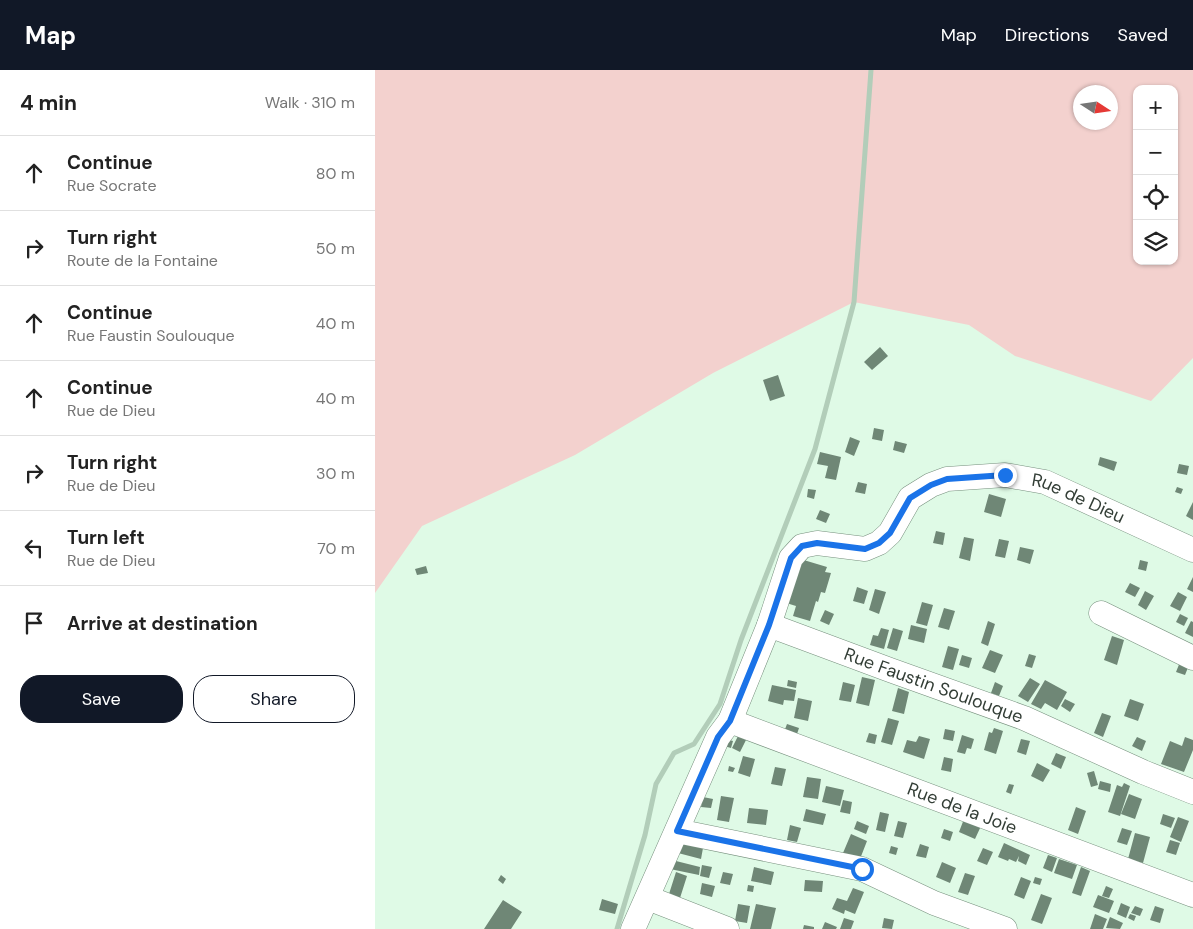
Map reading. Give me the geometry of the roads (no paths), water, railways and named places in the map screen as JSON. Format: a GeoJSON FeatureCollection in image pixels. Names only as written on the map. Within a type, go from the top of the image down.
{"type":"FeatureCollection","features":[{"type":"Feature","properties":{"kind":"street","name":"Rue de Dieu"},"geometry":{"type":"LineString","coordinates":[[769,625],[791,558],[802,546],[817,543],[865,549],[879,543],[890,533],[910,498],[931,485],[947,479],[1005,475],[1045,482],[1193,550]]}},
{"type":"Feature","properties":{"kind":"street"},"geometry":{"type":"LineString","coordinates":[[1101,613],[1193,658]]}},
{"type":"Feature","properties":{"kind":"street"},"geometry":{"type":"LineString","coordinates":[[633,929],[718,737],[730,721],[769,625]]}},
{"type":"Feature","properties":{"kind":"street","name":"Rue Faustin Soulouque"},"geometry":{"type":"LineString","coordinates":[[769,625],[1024,718],[1143,772],[1193,792]]}},
{"type":"Feature","properties":{"kind":"street","name":"Rue de la Joie"},"geometry":{"type":"LineString","coordinates":[[730,721],[1193,895]]}},
{"type":"Feature","properties":{"kind":"street"},"geometry":{"type":"LineString","coordinates":[[677,831],[862,869],[933,903],[1005,929]]}},
{"type":"Feature","properties":{"kind":"street"},"geometry":{"type":"LineString","coordinates":[[647,898],[727,929]]}},
{"type":"Feature","properties":{"kind":"waterway"},"geometry":{"type":"LineString","coordinates":[[617,929],[645,835],[656,784],[674,753],[694,744],[720,704],[741,640],[815,449],[854,302],[871,70]]}}]}
